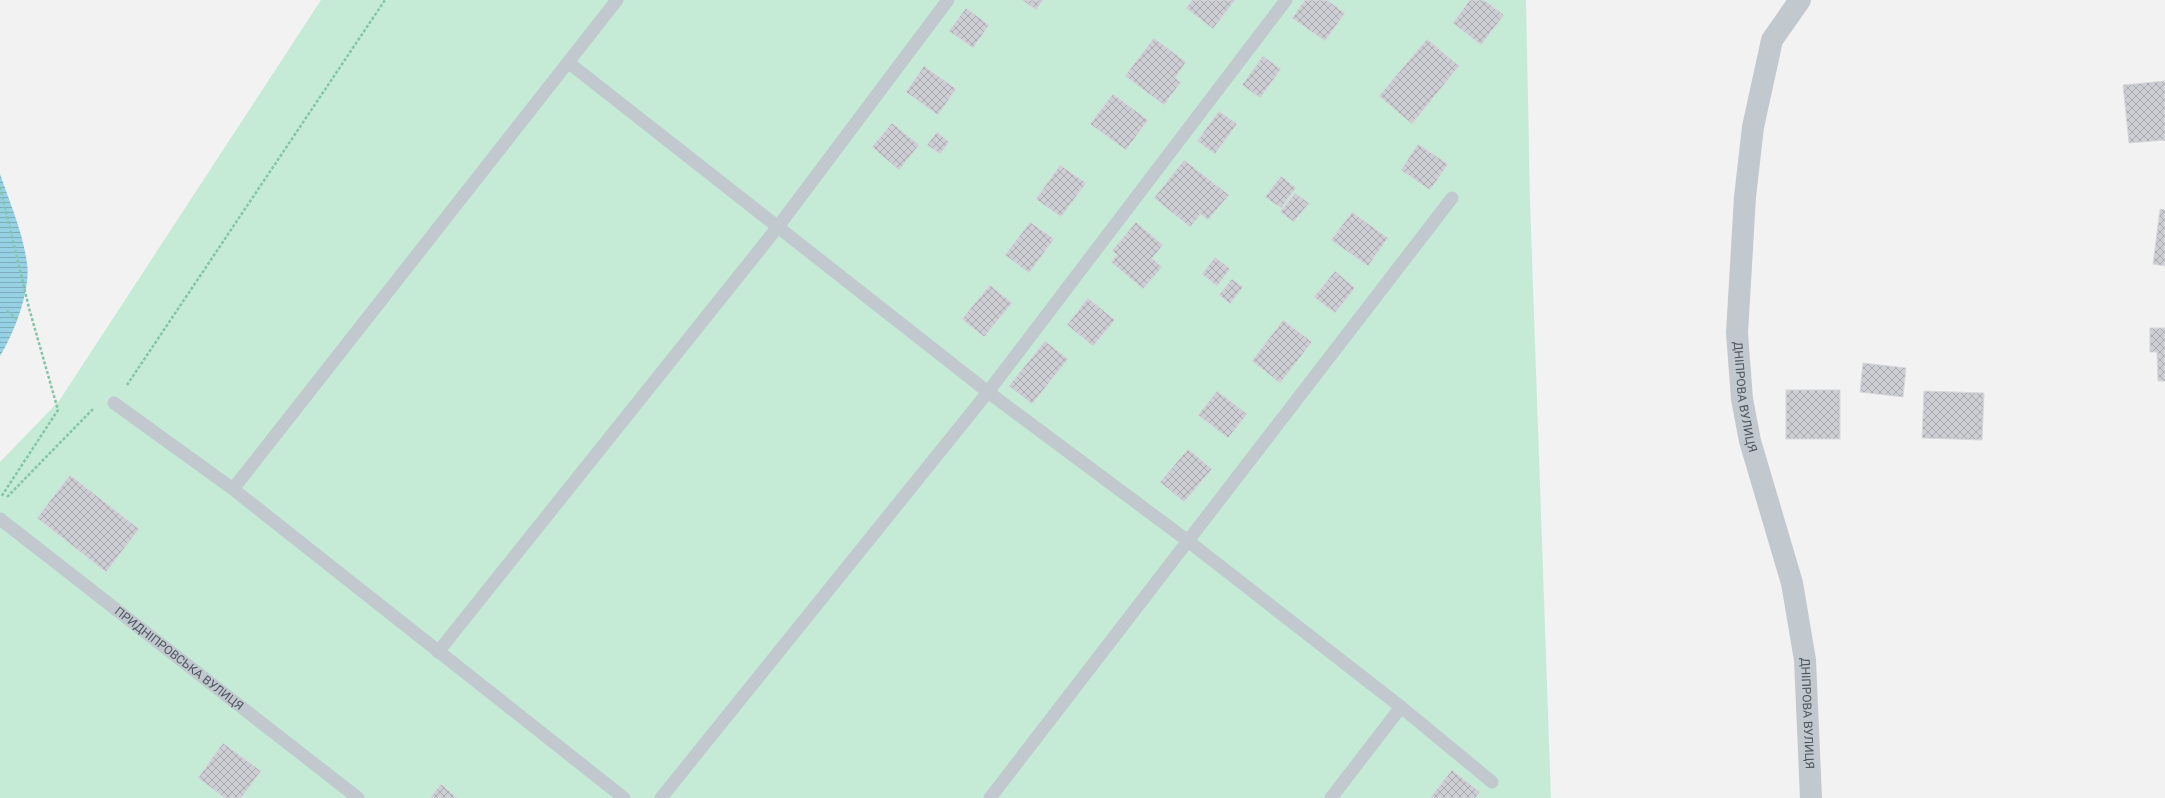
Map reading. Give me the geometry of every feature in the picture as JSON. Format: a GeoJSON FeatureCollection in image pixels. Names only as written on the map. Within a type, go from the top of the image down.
{"type":"FeatureCollection","features":[{"type":"Feature","properties":{"kind":"street","name":"ДНІПРОВА ВУЛИЦЯ"},"geometry":{"type":"LineString","coordinates":[[1800,0],[1772,40],[1753,127],[1745,197],[1736,333],[1742,399],[1750,441],[1792,583],[1803,652],[1811,798]]}},
{"type":"Feature","properties":{"kind":"lane"},"geometry":{"type":"LineString","coordinates":[[233,489],[617,0]]}},
{"type":"Feature","properties":{"kind":"lane"},"geometry":{"type":"LineString","coordinates":[[438,652],[777,228],[948,0]]}},
{"type":"Feature","properties":{"kind":"lane"},"geometry":{"type":"LineString","coordinates":[[661,798],[988,392],[1286,0]]}},
{"type":"Feature","properties":{"kind":"lane"},"geometry":{"type":"LineString","coordinates":[[569,63],[777,228],[988,392],[1188,541],[1401,707],[1492,782]]}},
{"type":"Feature","properties":{"kind":"lane"},"geometry":{"type":"LineString","coordinates":[[990,798],[1452,198]]}},
{"type":"Feature","properties":{"kind":"lane"},"geometry":{"type":"LineString","coordinates":[[114,403],[233,489],[624,798]]}},
{"type":"Feature","properties":{"kind":"lane","name":"ПРИДНІПРОВСЬКА ВУЛИЦЯ"},"geometry":{"type":"LineString","coordinates":[[0,519],[358,798]]}},
{"type":"Feature","properties":{"kind":"lane"},"geometry":{"type":"LineString","coordinates":[[1331,798],[1401,707]]}},
{"type":"Feature","properties":{"kind":"path"},"geometry":{"type":"LineString","coordinates":[[0,504],[102,399],[114,403],[385,0]]}},
{"type":"Feature","properties":{"kind":"path"},"geometry":{"type":"LineString","coordinates":[[0,187],[29,308],[58,410],[0,499]]}},
{"type":"Feature","properties":{"kind":"path"},"geometry":{"type":"LineString","coordinates":[[7,311],[17,319]]}},
{"type":"Feature","properties":{"kind":"green space"},"geometry":{"type":"Polygon","coordinates":[[[321,0],[1526,0],[1530,200],[1551,798],[0,798],[0,462],[59,401],[321,0]]]}},
{"type":"Feature","properties":{"kind":"water"},"geometry":{"type":"Polygon","coordinates":[[[0,174],[16,218],[25,252],[28,274],[24,298],[16,324],[0,356],[0,174]]]}},
{"type":"Feature","properties":{"kind":"building"},"geometry":{"type":"Polygon","coordinates":[[[1022,0],[1043,0],[1036,10],[1022,0]]]}},
{"type":"Feature","properties":{"kind":"building"},"geometry":{"type":"Polygon","coordinates":[[[1192,0],[1235,0],[1213,29],[1186,8],[1192,0]]]}},
{"type":"Feature","properties":{"kind":"building"},"geometry":{"type":"Polygon","coordinates":[[[1305,0],[1327,0],[1345,13],[1325,41],[1292,18],[1305,0]]]}},
{"type":"Feature","properties":{"kind":"building"},"geometry":{"type":"Polygon","coordinates":[[[1470,0],[1484,0],[1504,15],[1481,45],[1453,23],[1470,0]]]}},
{"type":"Feature","properties":{"kind":"building"},"geometry":{"type":"Polygon","coordinates":[[[966,8],[989,25],[973,48],[949,31],[966,8]]]}},
{"type":"Feature","properties":{"kind":"building"},"geometry":{"type":"Polygon","coordinates":[[[1154,38],[1186,62],[1175,78],[1181,82],[1164,105],[1125,76],[1154,38]]]}},
{"type":"Feature","properties":{"kind":"building"},"geometry":{"type":"Polygon","coordinates":[[[1427,39],[1459,66],[1412,124],[1379,96],[1427,39]]]}},
{"type":"Feature","properties":{"kind":"building"},"geometry":{"type":"Polygon","coordinates":[[[1263,56],[1281,69],[1260,98],[1242,85],[1263,56]]]}},
{"type":"Feature","properties":{"kind":"building"},"geometry":{"type":"Polygon","coordinates":[[[924,66],[956,89],[938,115],[906,92],[924,66]]]}},
{"type":"Feature","properties":{"kind":"building"},"geometry":{"type":"Polygon","coordinates":[[[2165,81],[2165,140],[2129,143],[2123,85],[2165,81]]]}},
{"type":"Feature","properties":{"kind":"building"},"geometry":{"type":"Polygon","coordinates":[[[1113,94],[1148,120],[1126,150],[1090,124],[1113,94]]]}},
{"type":"Feature","properties":{"kind":"building"},"geometry":{"type":"Polygon","coordinates":[[[1219,111],[1237,124],[1215,154],[1197,141],[1219,111]]]}},
{"type":"Feature","properties":{"kind":"building"},"geometry":{"type":"Polygon","coordinates":[[[892,123],[919,145],[899,170],[872,147],[892,123]]]}},
{"type":"Feature","properties":{"kind":"building"},"geometry":{"type":"Polygon","coordinates":[[[937,132],[949,142],[940,154],[927,145],[937,132]]]}},
{"type":"Feature","properties":{"kind":"building"},"geometry":{"type":"Polygon","coordinates":[[[1418,144],[1448,164],[1430,190],[1401,170],[1418,144]]]}},
{"type":"Feature","properties":{"kind":"building"},"geometry":{"type":"Polygon","coordinates":[[[1184,160],[1229,195],[1208,220],[1201,214],[1190,227],[1154,198],[1184,160]]]}},
{"type":"Feature","properties":{"kind":"building"},"geometry":{"type":"Polygon","coordinates":[[[1060,165],[1086,183],[1061,217],[1036,199],[1060,165]]]}},
{"type":"Feature","properties":{"kind":"building"},"geometry":{"type":"Polygon","coordinates":[[[1281,176],[1296,188],[1281,208],[1265,197],[1281,176]]]}},
{"type":"Feature","properties":{"kind":"building"},"geometry":{"type":"Polygon","coordinates":[[[1295,193],[1309,203],[1294,222],[1280,212],[1295,193]]]}},
{"type":"Feature","properties":{"kind":"building"},"geometry":{"type":"Polygon","coordinates":[[[2160,209],[2165,210],[2165,266],[2153,264],[2160,209]]]}},
{"type":"Feature","properties":{"kind":"building"},"geometry":{"type":"Polygon","coordinates":[[[1352,212],[1388,238],[1368,266],[1331,240],[1352,212]]]}},
{"type":"Feature","properties":{"kind":"building"},"geometry":{"type":"Polygon","coordinates":[[[1030,222],[1054,239],[1029,273],[1005,255],[1030,222]]]}},
{"type":"Feature","properties":{"kind":"building"},"geometry":{"type":"Polygon","coordinates":[[[1136,222],[1163,245],[1152,258],[1162,267],[1143,289],[1111,262],[1117,255],[1112,251],[1136,222]]]}},
{"type":"Feature","properties":{"kind":"building"},"geometry":{"type":"Polygon","coordinates":[[[1215,257],[1230,269],[1217,286],[1202,274],[1215,257]]]}},
{"type":"Feature","properties":{"kind":"building"},"geometry":{"type":"Polygon","coordinates":[[[1335,271],[1355,288],[1335,313],[1314,297],[1335,271]]]}},
{"type":"Feature","properties":{"kind":"building"},"geometry":{"type":"Polygon","coordinates":[[[1232,279],[1243,287],[1230,304],[1219,295],[1232,279]]]}},
{"type":"Feature","properties":{"kind":"building"},"geometry":{"type":"Polygon","coordinates":[[[990,285],[1012,303],[984,337],[962,319],[990,285]]]}},
{"type":"Feature","properties":{"kind":"building"},"geometry":{"type":"Polygon","coordinates":[[[1088,298],[1115,320],[1093,346],[1067,325],[1088,298]]]}},
{"type":"Feature","properties":{"kind":"building"},"geometry":{"type":"Polygon","coordinates":[[[1283,320],[1312,342],[1280,383],[1252,361],[1283,320]]]}},
{"type":"Feature","properties":{"kind":"building"},"geometry":{"type":"Polygon","coordinates":[[[2150,328],[2165,328],[2165,381],[2158,381],[2157,352],[2150,352],[2150,328]]]}},
{"type":"Feature","properties":{"kind":"building"},"geometry":{"type":"Polygon","coordinates":[[[1045,341],[1068,359],[1032,404],[1009,386],[1045,341]]]}},
{"type":"Feature","properties":{"kind":"building"},"geometry":{"type":"Polygon","coordinates":[[[1863,363],[1906,368],[1903,397],[1860,392],[1863,363]]]}},
{"type":"Feature","properties":{"kind":"building"},"geometry":{"type":"Polygon","coordinates":[[[1786,390],[1840,390],[1840,439],[1786,439],[1786,390]]]}},
{"type":"Feature","properties":{"kind":"building"},"geometry":{"type":"Polygon","coordinates":[[[1217,391],[1247,414],[1228,438],[1198,415],[1217,391]]]}},
{"type":"Feature","properties":{"kind":"building"},"geometry":{"type":"Polygon","coordinates":[[[1924,391],[1984,393],[1982,440],[1922,438],[1924,391]]]}},
{"type":"Feature","properties":{"kind":"building"},"geometry":{"type":"Polygon","coordinates":[[[1188,449],[1212,469],[1184,502],[1160,482],[1188,449]]]}},
{"type":"Feature","properties":{"kind":"building"},"geometry":{"type":"Polygon","coordinates":[[[70,475],[139,529],[106,572],[37,518],[70,475]]]}},
{"type":"Feature","properties":{"kind":"building"},"geometry":{"type":"Polygon","coordinates":[[[223,743],[261,771],[241,798],[225,798],[198,778],[223,743]]]}},
{"type":"Feature","properties":{"kind":"building"},"geometry":{"type":"Polygon","coordinates":[[[1452,770],[1480,792],[1475,798],[1430,798],[1452,770]]]}},
{"type":"Feature","properties":{"kind":"building"},"geometry":{"type":"Polygon","coordinates":[[[441,784],[457,798],[430,798],[441,784]]]}}]}
